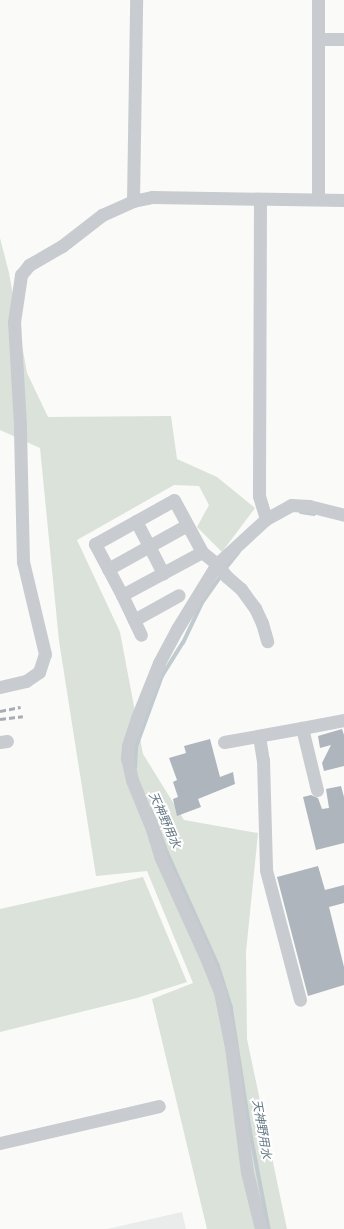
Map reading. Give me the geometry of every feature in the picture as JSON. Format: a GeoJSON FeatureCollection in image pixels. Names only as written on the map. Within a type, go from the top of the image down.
{"type":"FeatureCollection","features":[{"type":"Feature","properties":{"kind":"street"},"geometry":{"type":"LineString","coordinates":[[133,201],[136,0]]}},
{"type":"Feature","properties":{"kind":"street"},"geometry":{"type":"LineString","coordinates":[[318,0],[318,199]]}},
{"type":"Feature","properties":{"kind":"street"},"geometry":{"type":"LineString","coordinates":[[318,39],[344,39]]}},
{"type":"Feature","properties":{"kind":"street"},"geometry":{"type":"LineString","coordinates":[[0,687],[26,681],[39,672],[45,654],[23,562],[20,425],[14,322],[21,275],[29,265],[62,246],[102,215],[133,201],[152,197],[344,200]]}},
{"type":"Feature","properties":{"kind":"street"},"geometry":{"type":"LineString","coordinates":[[260,198],[259,496],[266,519]]}},
{"type":"Feature","properties":{"kind":"street"},"geometry":{"type":"LineString","coordinates":[[142,636],[95,544],[174,500],[202,552],[217,564],[226,576],[241,589],[255,608],[262,623],[267,641]]}},
{"type":"Feature","properties":{"kind":"street"},"geometry":{"type":"LineString","coordinates":[[261,1229],[247,1172],[231,1047],[220,992],[205,955],[160,856],[152,829],[132,780],[127,758],[128,746],[137,718],[159,663],[177,628],[217,564],[266,519],[291,505],[309,506],[344,515]]}},
{"type":"Feature","properties":{"kind":"street"},"geometry":{"type":"LineString","coordinates":[[136,521],[163,573]]}},
{"type":"Feature","properties":{"kind":"street"},"geometry":{"type":"LineString","coordinates":[[108,569],[187,525]]}},
{"type":"Feature","properties":{"kind":"street"},"geometry":{"type":"LineString","coordinates":[[122,595],[202,552]]}},
{"type":"Feature","properties":{"kind":"street"},"geometry":{"type":"LineString","coordinates":[[134,620],[179,595]]}},
{"type":"Feature","properties":{"kind":"street"},"geometry":{"type":"LineString","coordinates":[[224,742],[344,720]]}},
{"type":"Feature","properties":{"kind":"street"},"geometry":{"type":"LineString","coordinates":[[302,728],[317,790]]}},
{"type":"Feature","properties":{"kind":"street"},"geometry":{"type":"LineString","coordinates":[[259,736],[263,760],[266,870],[300,1000]]}},
{"type":"Feature","properties":{"kind":"street"},"geometry":{"type":"LineString","coordinates":[[0,1143],[159,1106]]}},
{"type":"Feature","properties":{"kind":"shaded area"},"geometry":{"type":"Polygon","coordinates":[[[0,238],[9,273],[27,373],[48,417],[171,416],[177,459],[217,477],[255,508],[222,552],[197,527],[209,505],[199,486],[174,485],[77,540],[120,632],[143,754],[184,820],[258,833],[246,952],[247,1039],[287,1229],[207,1229],[152,999],[193,983],[147,871],[96,876],[59,641],[40,448],[0,430],[0,238]]]}},
{"type":"Feature","properties":{"kind":"shaded area"},"geometry":{"type":"Polygon","coordinates":[[[143,877],[187,982],[137,998],[0,1032],[0,909],[143,877]]]}},
{"type":"Feature","properties":{"kind":"shaded area"},"geometry":{"type":"Polygon","coordinates":[[[182,1212],[186,1229],[107,1229],[182,1212]]]}},
{"type":"Feature","properties":{"kind":"building"},"geometry":{"type":"Polygon","coordinates":[[[342,729],[344,735],[344,766],[324,771],[322,763],[331,745],[320,748],[318,736],[342,729]]]}},
{"type":"Feature","properties":{"kind":"building"},"geometry":{"type":"Polygon","coordinates":[[[210,739],[220,777],[233,772],[235,784],[198,799],[201,807],[177,816],[173,799],[178,797],[173,782],[177,780],[169,758],[186,753],[184,746],[210,739]]]}},
{"type":"Feature","properties":{"kind":"building"},"geometry":{"type":"Polygon","coordinates":[[[341,786],[344,797],[344,843],[316,850],[303,797],[311,795],[318,798],[322,809],[329,808],[326,789],[341,786]]]}},
{"type":"Feature","properties":{"kind":"building"},"geometry":{"type":"Polygon","coordinates":[[[318,866],[325,890],[344,885],[344,903],[329,907],[344,967],[344,985],[308,996],[277,877],[318,866]]]}},
{"type":"Feature","properties":{"kind":"waterway","name":"天神野用水"},"geometry":{"type":"LineString","coordinates":[[301,512],[314,514]]}},
{"type":"Feature","properties":{"kind":"waterway","name":"天神野用水"},"geometry":{"type":"LineString","coordinates":[[225,569],[238,553]]}},
{"type":"Feature","properties":{"kind":"waterway","name":"天神野用水"},"geometry":{"type":"LineString","coordinates":[[135,768],[136,747],[162,676],[183,643],[202,603],[222,574]]}},
{"type":"Feature","properties":{"kind":"waterway","name":"天神野用水"},"geometry":{"type":"LineString","coordinates":[[151,809],[167,852],[218,965],[231,1006],[250,1129],[269,1229]]}},
{"type":"Feature","properties":{"kind":"railway"},"geometry":{"type":"LineString","coordinates":[[0,711],[21,707]]}},
{"type":"Feature","properties":{"kind":"railway"},"geometry":{"type":"LineString","coordinates":[[0,719],[23,716]]}}]}
